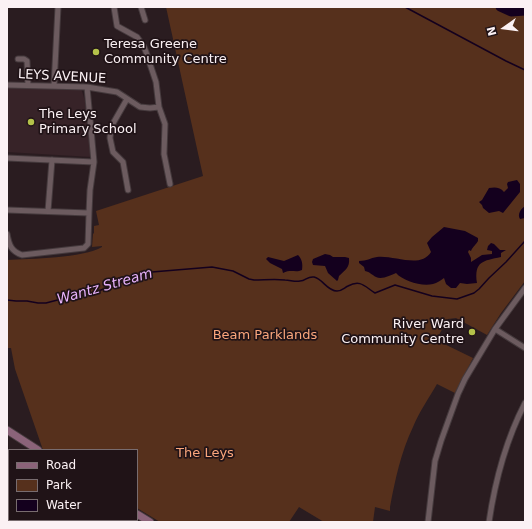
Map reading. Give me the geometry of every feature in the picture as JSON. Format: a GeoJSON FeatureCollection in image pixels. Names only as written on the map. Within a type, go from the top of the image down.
{"type":"FeatureCollection","features":[{"type":"Feature","properties":{"kind":"main road"},"geometry":{"type":"LineString","coordinates":[[7,430],[36,449]]}},
{"type":"Feature","properties":{"kind":"main road"},"geometry":{"type":"LineString","coordinates":[[138,515],[150,522]]}},
{"type":"Feature","properties":{"kind":"street"},"geometry":{"type":"LineString","coordinates":[[54,86],[58,7]]}},
{"type":"Feature","properties":{"kind":"street"},"geometry":{"type":"LineString","coordinates":[[114,7],[117,26],[137,37],[144,47],[156,82],[159,107],[165,124],[164,154],[170,184]]}},
{"type":"Feature","properties":{"kind":"street"},"geometry":{"type":"LineString","coordinates":[[142,7],[145,20]]}},
{"type":"Feature","properties":{"kind":"street"},"geometry":{"type":"LineString","coordinates":[[18,58],[27,61],[28,85]]}},
{"type":"Feature","properties":{"kind":"street","name":"LEYS AVENUE"},"geometry":{"type":"LineString","coordinates":[[7,85],[87,87],[117,92],[140,107],[159,107]]}},
{"type":"Feature","properties":{"kind":"street"},"geometry":{"type":"LineString","coordinates":[[7,234],[8,244],[12,250],[22,255],[84,248],[88,244],[90,190],[94,162],[87,87]]}},
{"type":"Feature","properties":{"kind":"street"},"geometry":{"type":"LineString","coordinates":[[127,99],[111,127],[110,138],[113,152],[122,162],[128,190]]}},
{"type":"Feature","properties":{"kind":"street"},"geometry":{"type":"LineString","coordinates":[[7,158],[94,162]]}},
{"type":"Feature","properties":{"kind":"street"},"geometry":{"type":"LineString","coordinates":[[48,212],[52,160]]}},
{"type":"Feature","properties":{"kind":"street"},"geometry":{"type":"LineString","coordinates":[[7,210],[89,213]]}},
{"type":"Feature","properties":{"kind":"street"},"geometry":{"type":"LineString","coordinates":[[428,522],[435,461],[440,441],[458,394],[465,379],[495,329],[525,288]]}},
{"type":"Feature","properties":{"kind":"street"},"geometry":{"type":"LineString","coordinates":[[495,329],[525,348]]}},
{"type":"Feature","properties":{"kind":"street"},"geometry":{"type":"LineString","coordinates":[[489,522],[493,497],[504,454],[525,403]]}},
{"type":"Feature","properties":{"kind":"shaded area","name":"The Leys Primary School"},"geometry":{"type":"Polygon","coordinates":[[[7,88],[81,88],[85,101],[92,157],[7,152],[7,88]]]}},
{"type":"Feature","properties":{"kind":"green space","name":"Beam Parklands"},"geometry":{"type":"Polygon","coordinates":[[[166,7],[525,7],[525,281],[501,313],[487,335],[456,318],[448,319],[436,340],[473,358],[455,393],[437,384],[418,416],[405,446],[396,476],[390,511],[375,507],[373,522],[324,522],[299,507],[289,522],[160,522],[138,509],[138,449],[43,449],[15,369],[11,348],[7,348],[7,260],[70,256],[93,251],[102,247],[92,247],[94,226],[99,225],[96,211],[203,176],[166,7]]]}},
{"type":"Feature","properties":{"kind":"green space"},"geometry":{"type":"Polygon","coordinates":[[[62,521],[139,522],[63,522],[62,521]]]}},
{"type":"Feature","properties":{"kind":"water"},"geometry":{"type":"Polygon","coordinates":[[[517,180],[520,184],[520,192],[503,213],[499,211],[489,213],[483,208],[479,202],[482,200],[489,188],[501,189],[504,192],[508,188],[508,182],[517,180]]]}},
{"type":"Feature","properties":{"kind":"water"},"geometry":{"type":"Polygon","coordinates":[[[525,206],[525,218],[520,219],[519,213],[525,206]]]}},
{"type":"Feature","properties":{"kind":"water"},"geometry":{"type":"Polygon","coordinates":[[[444,227],[465,231],[478,238],[478,241],[471,251],[469,250],[468,252],[471,262],[482,255],[492,254],[492,251],[487,250],[491,243],[500,250],[506,250],[501,253],[501,257],[481,263],[477,270],[477,283],[460,283],[456,288],[451,288],[446,284],[444,278],[436,283],[424,285],[403,279],[396,273],[378,278],[365,271],[364,267],[359,263],[359,261],[377,257],[414,261],[421,260],[427,257],[431,252],[427,243],[444,227]]]}},
{"type":"Feature","properties":{"kind":"water"},"geometry":{"type":"Polygon","coordinates":[[[325,254],[333,257],[349,258],[348,267],[339,276],[337,281],[328,273],[325,266],[313,265],[313,259],[325,254]]]}},
{"type":"Feature","properties":{"kind":"water"},"geometry":{"type":"Polygon","coordinates":[[[298,255],[302,262],[302,270],[283,273],[282,269],[270,263],[266,259],[268,257],[284,261],[298,255]]]}},
{"type":"Feature","properties":{"kind":"waterway"},"geometry":{"type":"LineString","coordinates":[[405,7],[525,70]]}},
{"type":"Feature","properties":{"kind":"waterway"},"geometry":{"type":"LineString","coordinates":[[500,7],[511,12],[525,11]]}},
{"type":"Feature","properties":{"kind":"waterway","name":"Wantz Stream"},"geometry":{"type":"LineString","coordinates":[[7,300],[46,303],[69,297],[86,295],[152,272],[212,267],[233,271],[254,280],[298,281],[314,277],[330,289],[337,291],[356,283],[363,285],[375,293],[395,285],[432,296],[457,299],[474,293],[479,289],[525,241]]}},
{"type":"Feature","properties":{"kind":"place","name":"Teresa Greene Community Centre"},"geometry":{"type":"Point","coordinates":[96,52]}},
{"type":"Feature","properties":{"kind":"place","name":"The Leys Primary School"},"geometry":{"type":"Point","coordinates":[31,122]}},
{"type":"Feature","properties":{"kind":"place","name":"River Ward Community Centre"},"geometry":{"type":"Point","coordinates":[472,332]}},
{"type":"Feature","properties":{"kind":"park label","name":"The Leys"},"geometry":{"type":"Point","coordinates":[205,454]}}]}
